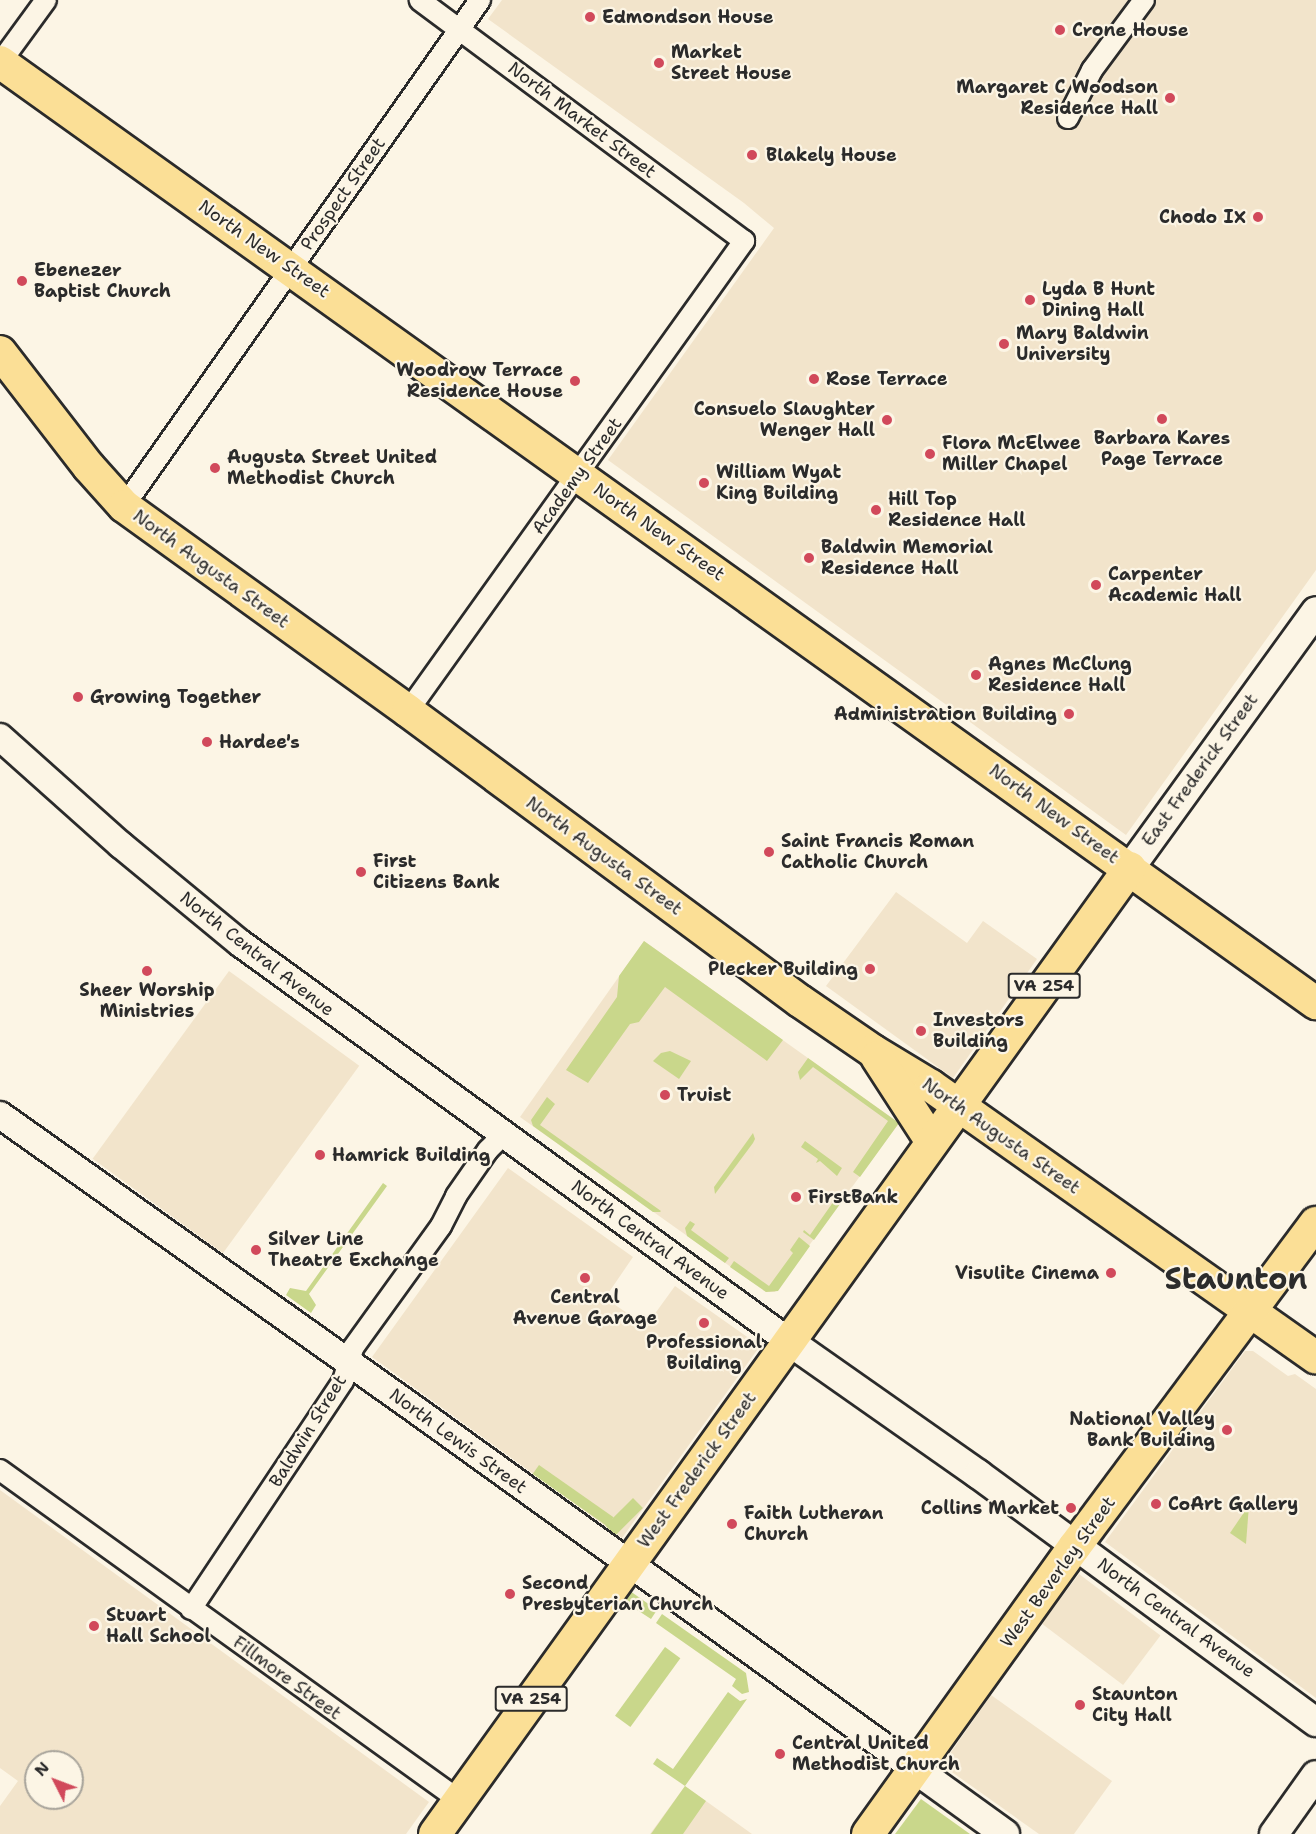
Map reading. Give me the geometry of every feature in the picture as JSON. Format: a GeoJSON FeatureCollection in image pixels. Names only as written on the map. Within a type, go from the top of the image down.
{"type":"FeatureCollection","features":[{"type":"Feature","properties":{"kind":"main road","name":"North New Street"},"geometry":{"type":"LineString","coordinates":[[0,62],[1316,1003]]}},
{"type":"Feature","properties":{"kind":"main road","name":"North Augusta Street"},"geometry":{"type":"LineString","coordinates":[[0,352],[89,467],[124,506],[873,1052],[958,1105],[1316,1358]]}},
{"type":"Feature","properties":{"kind":"main road","name":"East Frederick Street"},"geometry":{"type":"LineString","coordinates":[[958,1105],[1130,868],[1311,627]]}},
{"type":"Feature","properties":{"kind":"main road"},"geometry":{"type":"LineString","coordinates":[[873,1052],[932,1142]]}},
{"type":"Feature","properties":{"kind":"main road","name":"West Frederick Street"},"geometry":{"type":"LineString","coordinates":[[435,1834],[958,1105]]}},
{"type":"Feature","properties":{"kind":"main road","name":"West Beverley Street"},"geometry":{"type":"LineString","coordinates":[[868,1834],[1076,1546],[1316,1223]]}},
{"type":"Feature","properties":{"kind":"main road","name":"North Central Avenue"},"geometry":{"type":"LineString","coordinates":[[790,1342],[1076,1546],[1316,1722]]}},
{"type":"Feature","properties":{"kind":"main road"},"geometry":{"type":"LineString","coordinates":[[915,1769],[1005,1834]]}},
{"type":"Feature","properties":{"kind":"main road"},"geometry":{"type":"LineString","coordinates":[[1274,1834],[1316,1775]]}},
{"type":"Feature","properties":{"kind":"street"},"geometry":{"type":"LineString","coordinates":[[0,62],[46,0]]}},
{"type":"Feature","properties":{"kind":"street","name":"North Market Street"},"geometry":{"type":"LineString","coordinates":[[420,0],[744,240]]}},
{"type":"Feature","properties":{"kind":"street","name":"Prospect Street"},"geometry":{"type":"LineString","coordinates":[[124,506],[480,0]]}},
{"type":"Feature","properties":{"kind":"street"},"geometry":{"type":"LineString","coordinates":[[1068,118],[1092,70],[1144,0]]}},
{"type":"Feature","properties":{"kind":"street","name":"Academy Street"},"geometry":{"type":"LineString","coordinates":[[408,711],[744,240]]}},
{"type":"Feature","properties":{"kind":"street","name":"North Central Avenue"},"geometry":{"type":"LineString","coordinates":[[0,737],[120,845],[240,943],[790,1342]]}},
{"type":"Feature","properties":{"kind":"street","name":"North Lewis Street"},"geometry":{"type":"LineString","coordinates":[[0,1115],[915,1769]]}},
{"type":"Feature","properties":{"kind":"street","name":"Baldwin Street"},"geometry":{"type":"LineString","coordinates":[[191,1609],[343,1381],[353,1348],[441,1226],[456,1196],[488,1150],[503,1135]]}},
{"type":"Feature","properties":{"kind":"street","name":"Fillmore Street"},"geometry":{"type":"LineString","coordinates":[[0,1470],[459,1800]]}},
{"type":"Feature","properties":{"kind":"shaded area","name":"Mary Baldwin University"},"geometry":{"type":"Polygon","coordinates":[[[502,0],[1316,0],[1316,570],[1126,835],[608,460],[774,228],[744,203],[488,19],[502,0]]]}},
{"type":"Feature","properties":{"kind":"shaded area"},"geometry":{"type":"Polygon","coordinates":[[[896,892],[967,943],[983,921],[1037,959],[953,1078],[826,986],[896,892]]]}},
{"type":"Feature","properties":{"kind":"shaded area"},"geometry":{"type":"Polygon","coordinates":[[[644,941],[899,1123],[775,1292],[766,1292],[520,1117],[644,941]]]}},
{"type":"Feature","properties":{"kind":"shaded area"},"geometry":{"type":"Polygon","coordinates":[[[229,971],[359,1066],[223,1253],[93,1159],[229,971]]]}},
{"type":"Feature","properties":{"kind":"shaded area"},"geometry":{"type":"Polygon","coordinates":[[[508,1168],[633,1257],[605,1298],[646,1326],[675,1286],[760,1346],[622,1538],[372,1357],[508,1168]]]}},
{"type":"Feature","properties":{"kind":"shaded area"},"geometry":{"type":"Polygon","coordinates":[[[1245,1351],[1253,1351],[1288,1376],[1295,1374],[1316,1389],[1316,1698],[1105,1542],[1245,1351]]]}},
{"type":"Feature","properties":{"kind":"shaded area","name":"Stuart Hall School"},"geometry":{"type":"Polygon","coordinates":[[[0,1490],[429,1802],[406,1834],[0,1834],[0,1806],[18,1781],[0,1768],[0,1490]]]}},
{"type":"Feature","properties":{"kind":"shaded area"},"geometry":{"type":"Polygon","coordinates":[[[1079,1574],[1160,1635],[1123,1685],[1042,1624],[1079,1574]]]}},
{"type":"Feature","properties":{"kind":"shaded area"},"geometry":{"type":"Polygon","coordinates":[[[991,1695],[1112,1781],[1074,1834],[1039,1834],[942,1765],[991,1695]]]}},
{"type":"Feature","properties":{"kind":"shaded area"},"geometry":{"type":"Polygon","coordinates":[[[685,1786],[752,1834],[650,1834],[685,1786]]]}},
{"type":"Feature","properties":{"kind":"green space"},"geometry":{"type":"Polygon","coordinates":[[[644,941],[783,1040],[767,1061],[665,987],[639,1022],[630,1024],[588,1083],[566,1070],[617,997],[619,976],[644,941]]]}},
{"type":"Feature","properties":{"kind":"green space"},"geometry":{"type":"Polygon","coordinates":[[[670,1051],[691,1061],[679,1079],[653,1061],[661,1053],[670,1051]]]}},
{"type":"Feature","properties":{"kind":"green space"},"geometry":{"type":"Polygon","coordinates":[[[808,1058],[899,1123],[860,1177],[853,1172],[888,1121],[813,1067],[800,1080],[798,1072],[808,1058]]]}},
{"type":"Feature","properties":{"kind":"green space"},"geometry":{"type":"Polygon","coordinates":[[[547,1097],[555,1104],[540,1125],[660,1212],[653,1212],[533,1126],[531,1120],[547,1097]]]}},
{"type":"Feature","properties":{"kind":"green space"},"geometry":{"type":"Polygon","coordinates":[[[753,1133],[755,1139],[753,1143],[715,1194],[714,1187],[753,1133]]]}},
{"type":"Feature","properties":{"kind":"green space"},"geometry":{"type":"Polygon","coordinates":[[[805,1141],[842,1168],[837,1176],[820,1161],[816,1163],[818,1159],[801,1147],[805,1141]]]}},
{"type":"Feature","properties":{"kind":"green space"},"geometry":{"type":"Polygon","coordinates":[[[383,1183],[387,1186],[309,1294],[316,1305],[311,1313],[286,1295],[290,1288],[306,1291],[383,1183]]]}},
{"type":"Feature","properties":{"kind":"green space"},"geometry":{"type":"Polygon","coordinates":[[[831,1192],[843,1200],[814,1240],[803,1232],[804,1230],[810,1235],[836,1198],[831,1192]]]}},
{"type":"Feature","properties":{"kind":"green space"},"geometry":{"type":"Polygon","coordinates":[[[690,1221],[695,1224],[691,1230],[729,1258],[725,1263],[687,1236],[685,1228],[690,1221]]]}},
{"type":"Feature","properties":{"kind":"green space"},"geometry":{"type":"Polygon","coordinates":[[[799,1237],[810,1246],[778,1291],[766,1292],[730,1267],[734,1261],[769,1286],[793,1253],[790,1250],[799,1237]]]}},
{"type":"Feature","properties":{"kind":"green space"},"geometry":{"type":"Polygon","coordinates":[[[539,1465],[614,1517],[607,1526],[533,1474],[539,1465]]]}},
{"type":"Feature","properties":{"kind":"green space"},"geometry":{"type":"Polygon","coordinates":[[[633,1498],[643,1508],[615,1535],[605,1526],[633,1498]]]}},
{"type":"Feature","properties":{"kind":"green space"},"geometry":{"type":"Polygon","coordinates":[[[1249,1505],[1246,1544],[1230,1533],[1249,1505]]]}},
{"type":"Feature","properties":{"kind":"green space"},"geometry":{"type":"Polygon","coordinates":[[[630,1591],[657,1610],[651,1619],[628,1604],[622,1612],[617,1609],[630,1591]]]}},
{"type":"Feature","properties":{"kind":"green space"},"geometry":{"type":"Polygon","coordinates":[[[662,1614],[746,1673],[749,1692],[742,1694],[732,1686],[736,1679],[656,1623],[662,1614]]]}},
{"type":"Feature","properties":{"kind":"green space"},"geometry":{"type":"Polygon","coordinates":[[[665,1647],[680,1658],[630,1727],[615,1716],[665,1647]]]}},
{"type":"Feature","properties":{"kind":"green space"},"geometry":{"type":"Polygon","coordinates":[[[728,1692],[740,1701],[747,1699],[685,1786],[653,1764],[657,1758],[673,1769],[728,1692]]]}},
{"type":"Feature","properties":{"kind":"green space"},"geometry":{"type":"Polygon","coordinates":[[[685,1786],[706,1801],[683,1834],[651,1834],[685,1786]]]}},
{"type":"Feature","properties":{"kind":"green space"},"geometry":{"type":"Polygon","coordinates":[[[921,1799],[970,1834],[895,1834],[921,1799]]]}},
{"type":"Feature","properties":{"kind":"place","name":"Edmondson House"},"geometry":{"type":"Point","coordinates":[590,17]}},
{"type":"Feature","properties":{"kind":"place","name":"Crone House"},"geometry":{"type":"Point","coordinates":[1060,30]}},
{"type":"Feature","properties":{"kind":"place","name":"Market Street House"},"geometry":{"type":"Point","coordinates":[659,63]}},
{"type":"Feature","properties":{"kind":"place","name":"Margaret C Woodson Residence Hall"},"geometry":{"type":"Point","coordinates":[1170,98]}},
{"type":"Feature","properties":{"kind":"place","name":"Blakely House"},"geometry":{"type":"Point","coordinates":[752,155]}},
{"type":"Feature","properties":{"kind":"place","name":"Chodo IX"},"geometry":{"type":"Point","coordinates":[1258,217]}},
{"type":"Feature","properties":{"kind":"place","name":"Ebenezer Baptist Church"},"geometry":{"type":"Point","coordinates":[22,281]}},
{"type":"Feature","properties":{"kind":"place","name":"Lyda B Hunt Dining Hall"},"geometry":{"type":"Point","coordinates":[1030,300]}},
{"type":"Feature","properties":{"kind":"place","name":"Mary Baldwin University"},"geometry":{"type":"Point","coordinates":[1004,344]}},
{"type":"Feature","properties":{"kind":"place","name":"Rose Terrace"},"geometry":{"type":"Point","coordinates":[814,379]}},
{"type":"Feature","properties":{"kind":"place","name":"Woodrow Terrace Residence House"},"geometry":{"type":"Point","coordinates":[575,381]}},
{"type":"Feature","properties":{"kind":"place","name":"Barbara Kares Page Terrace"},"geometry":{"type":"Point","coordinates":[1162,419]}},
{"type":"Feature","properties":{"kind":"place","name":"Consuelo Slaughter Wenger Hall"},"geometry":{"type":"Point","coordinates":[887,420]}},
{"type":"Feature","properties":{"kind":"place","name":"Flora McElwee Miller Chapel"},"geometry":{"type":"Point","coordinates":[930,454]}},
{"type":"Feature","properties":{"kind":"place","name":"Augusta Street United Methodist Church"},"geometry":{"type":"Point","coordinates":[215,468]}},
{"type":"Feature","properties":{"kind":"place","name":"William Wyat King Building"},"geometry":{"type":"Point","coordinates":[704,483]}},
{"type":"Feature","properties":{"kind":"place","name":"Hill Top Residence Hall"},"geometry":{"type":"Point","coordinates":[876,510]}},
{"type":"Feature","properties":{"kind":"place","name":"Baldwin Memorial Residence Hall"},"geometry":{"type":"Point","coordinates":[809,558]}},
{"type":"Feature","properties":{"kind":"place","name":"Carpenter Academic Hall"},"geometry":{"type":"Point","coordinates":[1096,585]}},
{"type":"Feature","properties":{"kind":"place","name":"Agnes McClung Residence Hall"},"geometry":{"type":"Point","coordinates":[976,675]}},
{"type":"Feature","properties":{"kind":"place","name":"Growing Together"},"geometry":{"type":"Point","coordinates":[78,697]}},
{"type":"Feature","properties":{"kind":"place","name":"Administration Building"},"geometry":{"type":"Point","coordinates":[1069,714]}},
{"type":"Feature","properties":{"kind":"place","name":"Hardee's"},"geometry":{"type":"Point","coordinates":[207,742]}},
{"type":"Feature","properties":{"kind":"place","name":"Saint Francis Roman Catholic Church"},"geometry":{"type":"Point","coordinates":[769,852]}},
{"type":"Feature","properties":{"kind":"place","name":"First Citizens Bank"},"geometry":{"type":"Point","coordinates":[361,872]}},
{"type":"Feature","properties":{"kind":"place","name":"Plecker Building"},"geometry":{"type":"Point","coordinates":[870,969]}},
{"type":"Feature","properties":{"kind":"place","name":"Sheer Worship Ministries"},"geometry":{"type":"Point","coordinates":[147,971]}},
{"type":"Feature","properties":{"kind":"place","name":"Investors Building"},"geometry":{"type":"Point","coordinates":[921,1031]}},
{"type":"Feature","properties":{"kind":"place","name":"Truist"},"geometry":{"type":"Point","coordinates":[665,1095]}},
{"type":"Feature","properties":{"kind":"place","name":"Hamrick Building"},"geometry":{"type":"Point","coordinates":[320,1155]}},
{"type":"Feature","properties":{"kind":"place","name":"FirstBank"},"geometry":{"type":"Point","coordinates":[796,1197]}},
{"type":"Feature","properties":{"kind":"place","name":"Silver Line Theatre Exchange"},"geometry":{"type":"Point","coordinates":[256,1250]}},
{"type":"Feature","properties":{"kind":"place","name":"Visulite Cinema"},"geometry":{"type":"Point","coordinates":[1111,1273]}},
{"type":"Feature","properties":{"kind":"place","name":"Central Avenue Garage"},"geometry":{"type":"Point","coordinates":[585,1278]}},
{"type":"Feature","properties":{"kind":"place","name":"Professional Building"},"geometry":{"type":"Point","coordinates":[704,1323]}},
{"type":"Feature","properties":{"kind":"place","name":"National Valley Bank Building"},"geometry":{"type":"Point","coordinates":[1227,1430]}},
{"type":"Feature","properties":{"kind":"place","name":"CoArt Gallery"},"geometry":{"type":"Point","coordinates":[1156,1504]}},
{"type":"Feature","properties":{"kind":"place","name":"Collins Market"},"geometry":{"type":"Point","coordinates":[1071,1508]}},
{"type":"Feature","properties":{"kind":"place","name":"Faith Lutheran Church"},"geometry":{"type":"Point","coordinates":[732,1524]}},
{"type":"Feature","properties":{"kind":"place","name":"Second Presbyterian Church"},"geometry":{"type":"Point","coordinates":[510,1594]}},
{"type":"Feature","properties":{"kind":"place","name":"Stuart Hall School"},"geometry":{"type":"Point","coordinates":[94,1626]}},
{"type":"Feature","properties":{"kind":"place","name":"Staunton City Hall"},"geometry":{"type":"Point","coordinates":[1080,1705]}},
{"type":"Feature","properties":{"kind":"place","name":"Central United Methodist Church"},"geometry":{"type":"Point","coordinates":[780,1754]}},
{"type":"Feature","properties":{"kind":"district","name":"Staunton"},"geometry":{"type":"Point","coordinates":[1236,1279]}}]}
